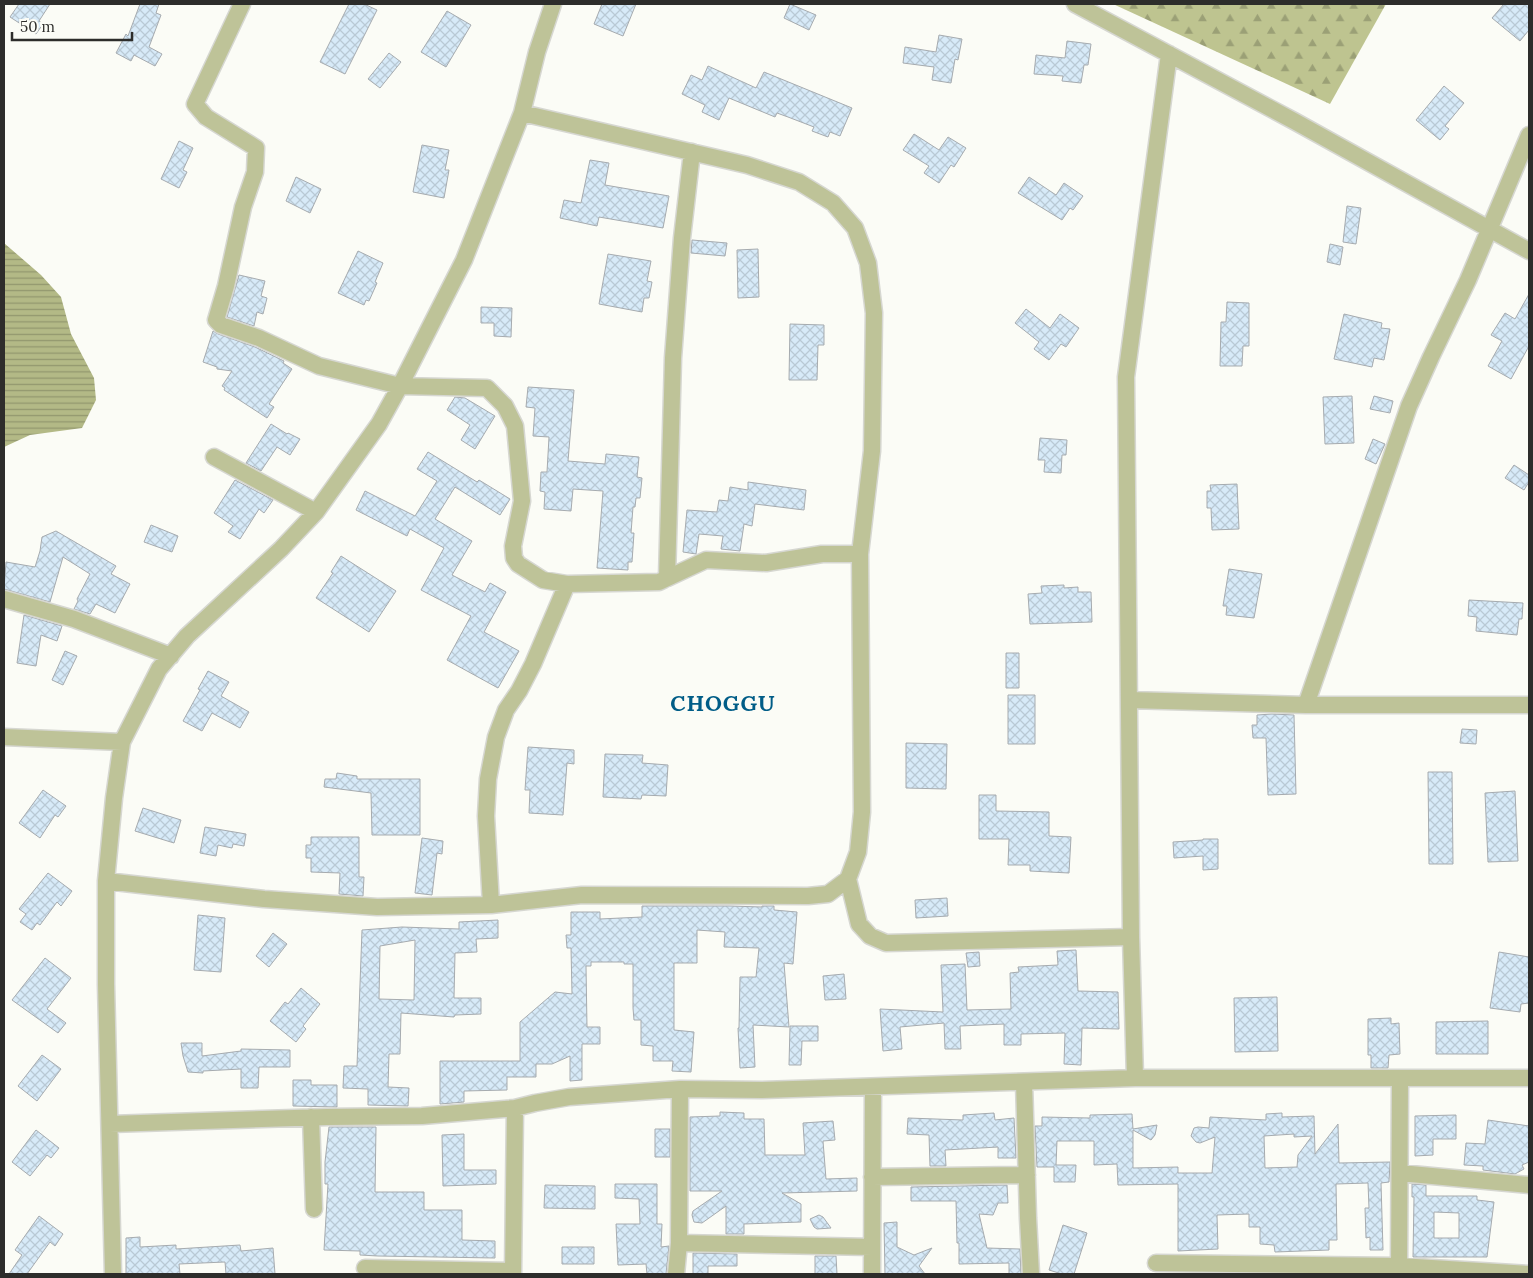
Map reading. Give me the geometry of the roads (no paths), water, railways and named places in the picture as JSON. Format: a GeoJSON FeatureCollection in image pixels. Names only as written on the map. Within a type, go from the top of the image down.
{"type":"FeatureCollection","features":[{"type":"Feature","properties":{"kind":"street"},"geometry":{"type":"LineString","coordinates":[[242,4],[195,104],[206,117],[256,148],[255,172],[243,208],[226,286],[216,320],[221,325],[259,338],[319,366],[400,386],[487,388],[505,406],[515,426],[522,501],[514,546],[514,558],[518,564],[543,580],[566,584],[659,582],[706,560],[766,563],[822,554],[860,554]]}},
{"type":"Feature","properties":{"kind":"street"},"geometry":{"type":"LineString","coordinates":[[113,1274],[106,984],[106,881],[114,798],[122,742],[159,669],[187,636],[281,550],[316,512],[379,424],[464,260],[522,113],[537,52],[553,4]]}},
{"type":"Feature","properties":{"kind":"street"},"geometry":{"type":"LineString","coordinates":[[1075,4],[1303,126],[1529,252]]}},
{"type":"Feature","properties":{"kind":"street"},"geometry":{"type":"LineString","coordinates":[[1135,1078],[1131,937],[1126,550],[1126,377],[1169,54]]}},
{"type":"Feature","properties":{"kind":"street"},"geometry":{"type":"LineString","coordinates":[[106,881],[264,898],[376,907],[491,905],[582,895],[808,896],[828,894],[848,879],[858,852],[862,812],[860,554],[872,450],[874,313],[868,263],[855,228],[833,203],[799,182],[747,165],[522,113]]}},
{"type":"Feature","properties":{"kind":"street"},"geometry":{"type":"LineString","coordinates":[[1306,705],[1410,406],[1468,280],[1529,136]]}},
{"type":"Feature","properties":{"kind":"street"},"geometry":{"type":"LineString","coordinates":[[668,578],[673,358],[682,238],[692,152]]}},
{"type":"Feature","properties":{"kind":"street"},"geometry":{"type":"LineString","coordinates":[[214,457],[316,512]]}},
{"type":"Feature","properties":{"kind":"street"},"geometry":{"type":"LineString","coordinates":[[491,905],[486,816],[488,779],[496,737],[506,710],[519,691],[532,664],[566,584]]}},
{"type":"Feature","properties":{"kind":"street"},"geometry":{"type":"LineString","coordinates":[[4,599],[74,619],[170,656]]}},
{"type":"Feature","properties":{"kind":"street"},"geometry":{"type":"LineString","coordinates":[[1129,700],[1306,705],[1529,705]]}},
{"type":"Feature","properties":{"kind":"street"},"geometry":{"type":"LineString","coordinates":[[4,737],[122,742]]}},
{"type":"Feature","properties":{"kind":"street"},"geometry":{"type":"LineString","coordinates":[[848,879],[859,924],[870,936],[886,943],[1131,937]]}},
{"type":"Feature","properties":{"kind":"street"},"geometry":{"type":"LineString","coordinates":[[110,1124],[311,1117],[422,1116],[515,1108],[570,1097],[680,1089],[762,1090],[1135,1078],[1529,1078]]}},
{"type":"Feature","properties":{"kind":"street"},"geometry":{"type":"LineString","coordinates":[[1399,1270],[1400,1078]]}},
{"type":"Feature","properties":{"kind":"street"},"geometry":{"type":"LineString","coordinates":[[1024,1082],[1031,1274]]}},
{"type":"Feature","properties":{"kind":"street"},"geometry":{"type":"LineString","coordinates":[[872,1274],[873,1087]]}},
{"type":"Feature","properties":{"kind":"street"},"geometry":{"type":"LineString","coordinates":[[676,1274],[679,1243],[680,1089]]}},
{"type":"Feature","properties":{"kind":"street"},"geometry":{"type":"LineString","coordinates":[[365,1268],[513,1273],[515,1108]]}},
{"type":"Feature","properties":{"kind":"street"},"geometry":{"type":"LineString","coordinates":[[311,1117],[314,1209]]}},
{"type":"Feature","properties":{"kind":"street"},"geometry":{"type":"LineString","coordinates":[[1400,1173],[1529,1185]]}},
{"type":"Feature","properties":{"kind":"street"},"geometry":{"type":"LineString","coordinates":[[872,1177],[1026,1175]]}},
{"type":"Feature","properties":{"kind":"street"},"geometry":{"type":"LineString","coordinates":[[679,1243],[872,1247]]}},
{"type":"Feature","properties":{"kind":"street"},"geometry":{"type":"LineString","coordinates":[[1156,1263],[1529,1274]]}},
{"type":"Feature","properties":{"kind":"district","name":"CHOGGU"},"geometry":{"type":"Point","coordinates":[723,703]}}]}
